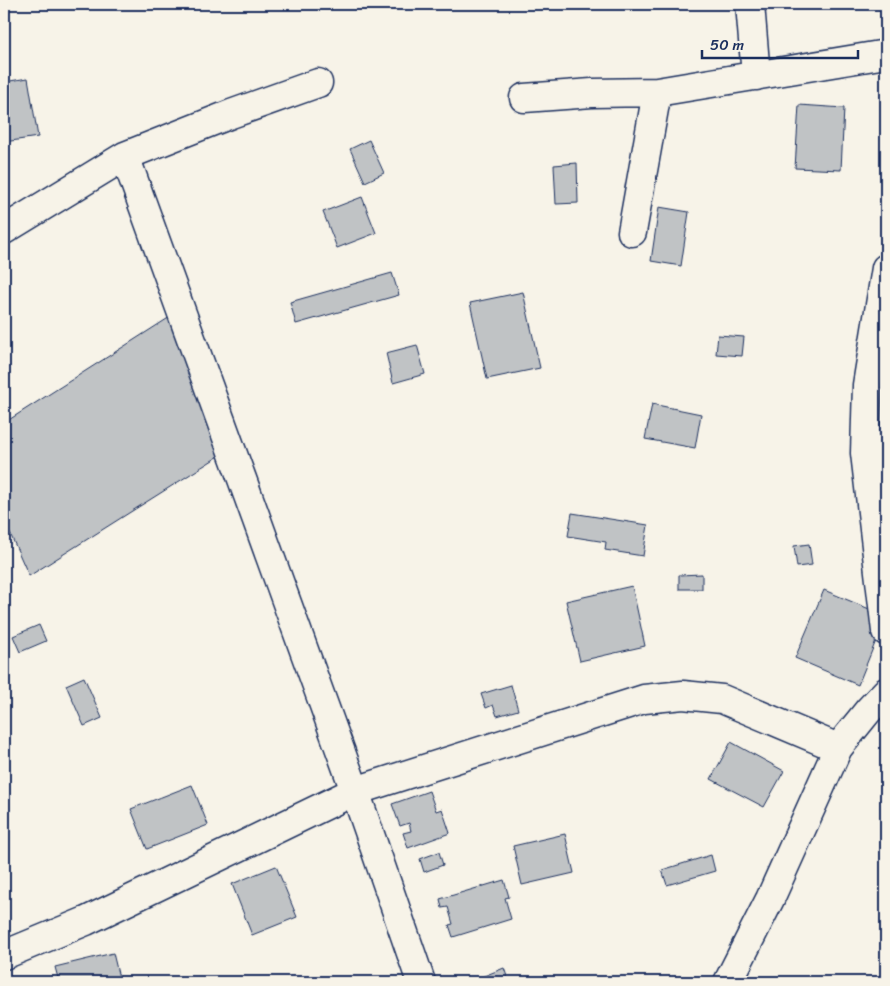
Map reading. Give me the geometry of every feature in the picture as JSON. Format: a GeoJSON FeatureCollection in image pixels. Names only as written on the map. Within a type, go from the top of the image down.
{"type":"FeatureCollection","features":[{"type":"Feature","properties":{"kind":"street"},"geometry":{"type":"LineString","coordinates":[[750,4],[756,76]]}},
{"type":"Feature","properties":{"kind":"street"},"geometry":{"type":"LineString","coordinates":[[524,98],[592,93],[657,92],[886,54]]}},
{"type":"Feature","properties":{"kind":"street"},"geometry":{"type":"LineString","coordinates":[[4,230],[125,156],[231,114],[318,83]]}},
{"type":"Feature","properties":{"kind":"street"},"geometry":{"type":"LineString","coordinates":[[632,232],[657,92]]}},
{"type":"Feature","properties":{"kind":"street"},"geometry":{"type":"LineString","coordinates":[[125,156],[355,791],[422,982]]}},
{"type":"Feature","properties":{"kind":"street"},"geometry":{"type":"LineString","coordinates":[[886,268],[867,385],[865,453],[886,631]]}},
{"type":"Feature","properties":{"kind":"street"},"geometry":{"type":"LineString","coordinates":[[728,982],[770,899],[838,748],[886,692]]}},
{"type":"Feature","properties":{"kind":"street"},"geometry":{"type":"LineString","coordinates":[[4,956],[86,921],[355,791],[644,699],[683,695],[722,699],[838,748]]}},
{"type":"Feature","properties":{"kind":"building"},"geometry":{"type":"Polygon","coordinates":[[[28,78],[38,137],[4,142],[4,82],[28,78]]]}},
{"type":"Feature","properties":{"kind":"building"},"geometry":{"type":"Polygon","coordinates":[[[799,105],[844,108],[841,170],[795,168],[799,105]]]}},
{"type":"Feature","properties":{"kind":"building"},"geometry":{"type":"Polygon","coordinates":[[[369,140],[384,173],[365,182],[350,149],[369,140]]]}},
{"type":"Feature","properties":{"kind":"building"},"geometry":{"type":"Polygon","coordinates":[[[577,163],[578,203],[556,204],[554,165],[577,163]]]}},
{"type":"Feature","properties":{"kind":"building"},"geometry":{"type":"Polygon","coordinates":[[[362,197],[376,233],[337,248],[323,212],[362,197]]]}},
{"type":"Feature","properties":{"kind":"building"},"geometry":{"type":"Polygon","coordinates":[[[659,207],[689,212],[681,266],[651,261],[659,207]]]}},
{"type":"Feature","properties":{"kind":"building"},"geometry":{"type":"Polygon","coordinates":[[[392,273],[399,295],[296,324],[290,302],[392,273]]]}},
{"type":"Feature","properties":{"kind":"building"},"geometry":{"type":"Polygon","coordinates":[[[523,292],[540,368],[487,379],[470,303],[523,292]]]}},
{"type":"Feature","properties":{"kind":"building"},"geometry":{"type":"Polygon","coordinates":[[[170,317],[224,453],[29,576],[4,520],[4,423],[170,317]]]}},
{"type":"Feature","properties":{"kind":"building"},"geometry":{"type":"Polygon","coordinates":[[[718,335],[744,337],[742,356],[716,354],[718,335]]]}},
{"type":"Feature","properties":{"kind":"building"},"geometry":{"type":"Polygon","coordinates":[[[417,345],[425,374],[393,383],[386,353],[417,345]]]}},
{"type":"Feature","properties":{"kind":"building"},"geometry":{"type":"Polygon","coordinates":[[[652,404],[701,414],[695,448],[645,439],[652,404]]]}},
{"type":"Feature","properties":{"kind":"building"},"geometry":{"type":"Polygon","coordinates":[[[572,513],[648,525],[643,556],[605,550],[606,542],[568,536],[572,513]]]}},
{"type":"Feature","properties":{"kind":"building"},"geometry":{"type":"Polygon","coordinates":[[[809,544],[812,565],[797,567],[794,546],[809,544]]]}},
{"type":"Feature","properties":{"kind":"building"},"geometry":{"type":"Polygon","coordinates":[[[702,574],[702,589],[679,589],[679,575],[702,574]]]}},
{"type":"Feature","properties":{"kind":"building"},"geometry":{"type":"Polygon","coordinates":[[[632,586],[645,646],[580,661],[566,601],[632,586]]]}},
{"type":"Feature","properties":{"kind":"building"},"geometry":{"type":"Polygon","coordinates":[[[824,590],[886,616],[858,685],[795,658],[824,590]]]}},
{"type":"Feature","properties":{"kind":"building"},"geometry":{"type":"Polygon","coordinates":[[[39,625],[46,641],[20,652],[13,636],[39,625]]]}},
{"type":"Feature","properties":{"kind":"building"},"geometry":{"type":"Polygon","coordinates":[[[84,677],[102,718],[84,726],[66,685],[84,677]]]}},
{"type":"Feature","properties":{"kind":"building"},"geometry":{"type":"Polygon","coordinates":[[[511,685],[518,710],[497,716],[493,705],[486,708],[481,694],[511,685]]]}},
{"type":"Feature","properties":{"kind":"building"},"geometry":{"type":"Polygon","coordinates":[[[731,742],[784,771],[764,807],[711,779],[731,742]]]}},
{"type":"Feature","properties":{"kind":"building"},"geometry":{"type":"Polygon","coordinates":[[[192,785],[208,825],[147,849],[131,809],[192,785]]]}},
{"type":"Feature","properties":{"kind":"building"},"geometry":{"type":"Polygon","coordinates":[[[429,791],[436,811],[442,809],[450,833],[408,848],[403,833],[411,831],[409,823],[400,826],[392,804],[429,791]]]}},
{"type":"Feature","properties":{"kind":"building"},"geometry":{"type":"Polygon","coordinates":[[[565,834],[574,873],[522,885],[513,846],[565,834]]]}},
{"type":"Feature","properties":{"kind":"building"},"geometry":{"type":"Polygon","coordinates":[[[439,852],[443,865],[424,872],[420,859],[439,852]]]}},
{"type":"Feature","properties":{"kind":"building"},"geometry":{"type":"Polygon","coordinates":[[[711,855],[715,871],[667,885],[662,870],[711,855]]]}},
{"type":"Feature","properties":{"kind":"building"},"geometry":{"type":"Polygon","coordinates":[[[276,866],[297,917],[252,935],[232,884],[276,866]]]}},
{"type":"Feature","properties":{"kind":"building"},"geometry":{"type":"Polygon","coordinates":[[[504,880],[509,897],[505,898],[511,919],[453,937],[449,925],[453,924],[448,907],[442,908],[440,899],[504,880]]]}},
{"type":"Feature","properties":{"kind":"building"},"geometry":{"type":"Polygon","coordinates":[[[113,953],[120,982],[59,982],[55,967],[113,953]]]}},
{"type":"Feature","properties":{"kind":"building"},"geometry":{"type":"Polygon","coordinates":[[[504,968],[509,982],[469,982],[504,968]]]}}]}
